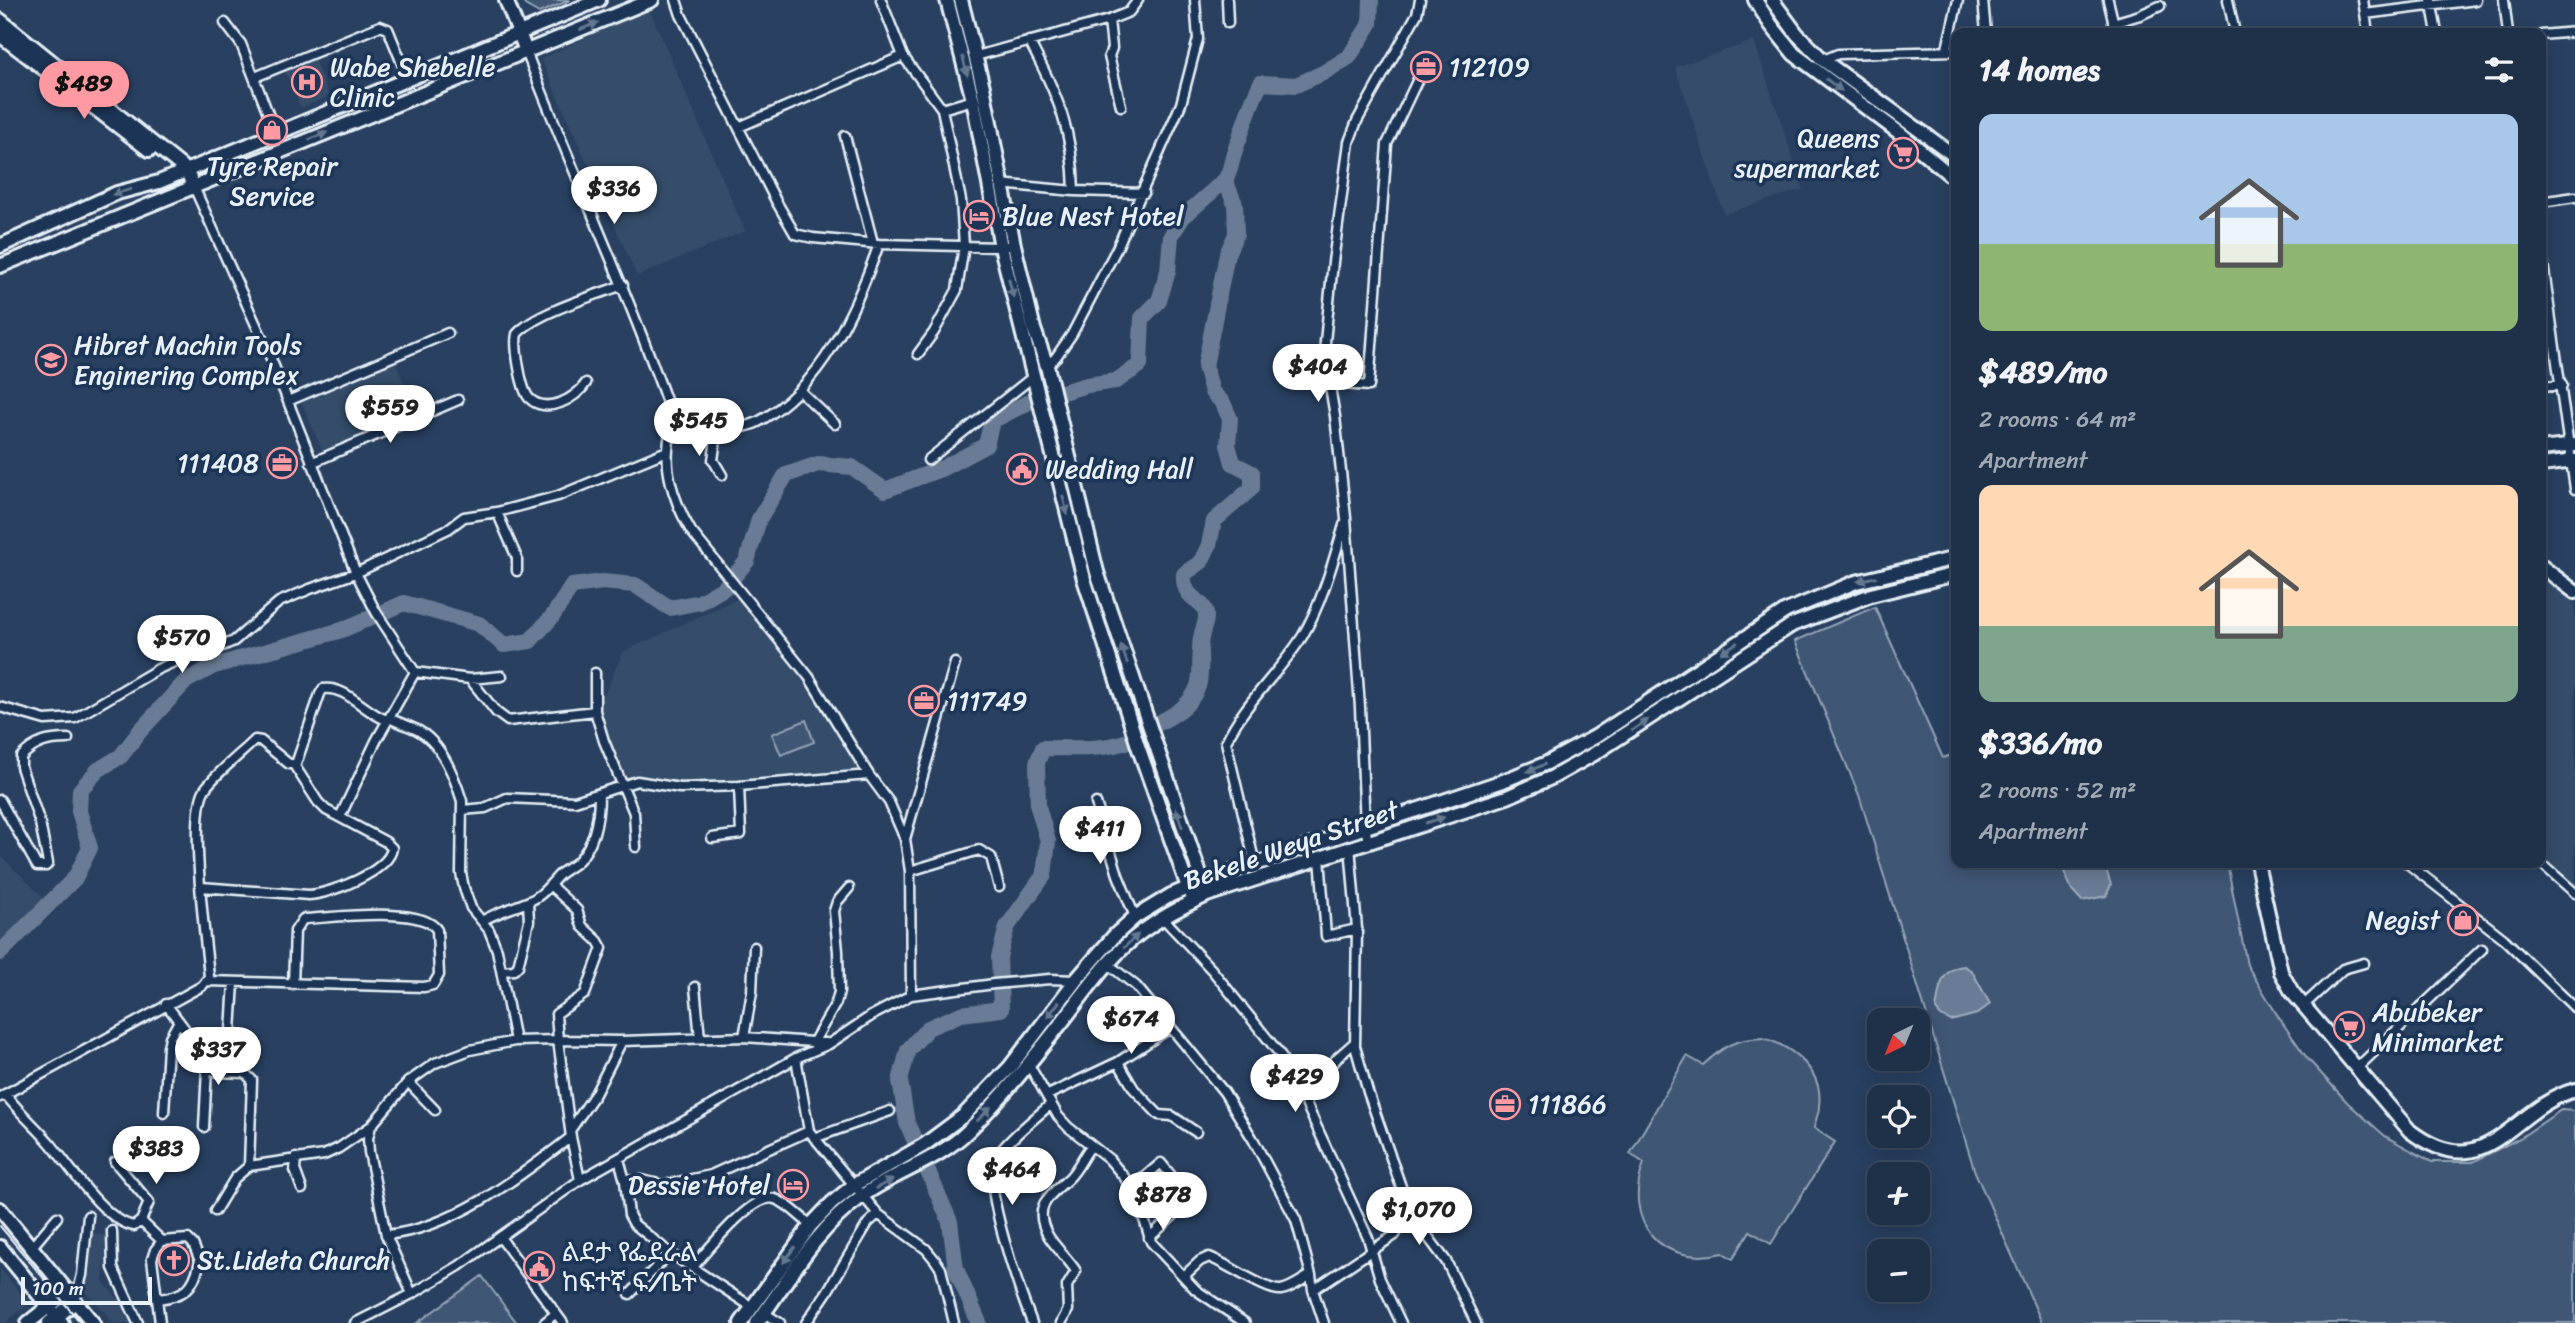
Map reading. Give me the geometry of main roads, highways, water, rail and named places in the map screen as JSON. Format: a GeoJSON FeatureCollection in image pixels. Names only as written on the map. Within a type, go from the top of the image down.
{"type":"FeatureCollection","features":[{"type":"Feature","properties":{"kind":"main road"},"geometry":{"type":"LineString","coordinates":[[506,0],[526,51]]}},
{"type":"Feature","properties":{"kind":"main road"},"geometry":{"type":"LineString","coordinates":[[0,246],[117,193],[159,182],[599,0]]}},
{"type":"Feature","properties":{"kind":"main road"},"geometry":{"type":"LineString","coordinates":[[0,266],[652,0]]}},
{"type":"Feature","properties":{"kind":"main road"},"geometry":{"type":"LineString","coordinates":[[947,0],[973,100],[1038,394],[1084,579],[1139,749],[1193,901]]}},
{"type":"Feature","properties":{"kind":"main road"},"geometry":{"type":"LineString","coordinates":[[961,0],[976,56],[1000,184],[1007,246],[1046,366],[1097,572],[1207,895]]}},
{"type":"Feature","properties":{"kind":"main road"},"geometry":{"type":"LineString","coordinates":[[1755,0],[1794,54],[1901,134],[1951,176]]}},
{"type":"Feature","properties":{"kind":"main road"},"geometry":{"type":"LineString","coordinates":[[1772,0],[1797,34],[1823,60],[1951,153]]}},
{"type":"Feature","properties":{"kind":"main road"},"geometry":{"type":"LineString","coordinates":[[0,20],[183,171],[190,189]]}},
{"type":"Feature","properties":{"kind":"main road"},"geometry":{"type":"LineString","coordinates":[[0,35],[183,171]]}},
{"type":"Feature","properties":{"kind":"main road"},"geometry":{"type":"LineString","coordinates":[[344,105],[351,123]]}},
{"type":"Feature","properties":{"kind":"main road"},"geometry":{"type":"LineString","coordinates":[[2546,448],[2573,445]]}},
{"type":"Feature","properties":{"kind":"main road"},"geometry":{"type":"LineString","coordinates":[[2546,464],[2574,461]]}},
{"type":"Feature","properties":{"kind":"main road"},"geometry":{"type":"LineString","coordinates":[[741,1323],[811,1225],[854,1185],[919,1147],[963,1116],[993,1087],[1115,934],[1135,917],[1187,887],[1503,781],[1547,763],[1595,737],[1786,611],[1856,582],[1951,559]]}},
{"type":"Feature","properties":{"kind":"main road"},"geometry":{"type":"LineString","coordinates":[[2546,570],[2575,592]]}},
{"type":"Feature","properties":{"kind":"main road","name":"Bekele Weya Street"},"geometry":{"type":"LineString","coordinates":[[761,1318],[821,1234],[862,1195],[928,1161],[967,1133],[1029,1065],[1108,964],[1141,932],[1163,918],[1207,895],[1350,846],[1507,797],[1553,777],[1594,754],[1792,625],[1871,595],[1951,575]]}},
{"type":"Feature","properties":{"kind":"main road"},"geometry":{"type":"LineString","coordinates":[[1503,781],[1507,797]]}},
{"type":"Feature","properties":{"kind":"main road"},"geometry":{"type":"LineString","coordinates":[[1193,859],[1210,869],[1228,874]]}},
{"type":"Feature","properties":{"kind":"main road"},"geometry":{"type":"LineString","coordinates":[[1171,895],[1178,861]]}},
{"type":"Feature","properties":{"kind":"main road"},"geometry":{"type":"LineString","coordinates":[[2258,868],[2281,972],[2303,1006],[2410,1130],[2424,1141],[2441,1149],[2472,1151],[2485,1146],[2552,1100],[2575,1089]]}},
{"type":"Feature","properties":{"kind":"main road"},"geometry":{"type":"LineString","coordinates":[[0,1209],[73,1295],[93,1323]]}},
{"type":"Feature","properties":{"kind":"main road"},"geometry":{"type":"LineString","coordinates":[[0,1247],[54,1317]]}},
{"type":"Feature","properties":{"kind":"main road"},"geometry":{"type":"LineString","coordinates":[[28,1323],[54,1317],[73,1295]]}},
{"type":"Feature","properties":{"kind":"waterway"},"geometry":{"type":"LineString","coordinates":[[979,1323],[956,1269],[950,1222],[907,1123],[900,1081],[908,1050],[928,1028],[961,1014],[1001,1009],[999,957],[1007,927],[1044,875],[1048,841],[1038,807],[1037,763],[1043,748],[1097,748],[1128,741],[1181,710],[1195,693],[1200,674],[1200,644],[1206,620],[1203,606],[1187,590],[1184,574],[1201,562],[1209,545],[1214,521],[1252,488],[1252,473],[1233,463],[1228,445],[1230,419],[1223,403],[1212,392],[1205,366],[1227,254],[1236,234],[1235,204],[1225,180],[1261,83],[1296,85],[1349,57],[1370,24],[1371,0]]}},
{"type":"Feature","properties":{"kind":"waterway"},"geometry":{"type":"LineString","coordinates":[[0,953],[75,878],[90,848],[79,811],[80,790],[98,770],[121,756],[186,681],[214,666],[342,630],[404,603],[479,624],[504,645],[530,641],[552,617],[572,586],[603,582],[635,585],[670,608],[700,602],[724,588],[747,561],[759,519],[786,475],[818,464],[852,467],[885,490],[943,468],[986,445],[992,421],[1031,401],[1087,385],[1116,381],[1140,365],[1142,318],[1159,301],[1168,271],[1171,236],[1183,217],[1225,180]]}},
{"type":"Feature","properties":{"kind":"tram line"},"geometry":{"type":"LineString","coordinates":[[0,1226],[81,1323]]}},
{"type":"Feature","properties":{"kind":"place","name":"112109"},"geometry":{"type":"Point","coordinates":[1426,67]}},
{"type":"Feature","properties":{"kind":"place","name":"Wabe Shebelle Clinic"},"geometry":{"type":"Point","coordinates":[307,82]}},
{"type":"Feature","properties":{"kind":"place","name":"Tyre Repair Service"},"geometry":{"type":"Point","coordinates":[272,130]}},
{"type":"Feature","properties":{"kind":"place","name":"Queens supermarket"},"geometry":{"type":"Point","coordinates":[1903,153]}},
{"type":"Feature","properties":{"kind":"place","name":"Blue Nest Hotel"},"geometry":{"type":"Point","coordinates":[979,216]}},
{"type":"Feature","properties":{"kind":"place","name":"Hibret Machin Tools Enginering Complex"},"geometry":{"type":"Point","coordinates":[51,360]}},
{"type":"Feature","properties":{"kind":"place","name":"111408"},"geometry":{"type":"Point","coordinates":[282,463]}},
{"type":"Feature","properties":{"kind":"place","name":"Wedding Hall"},"geometry":{"type":"Point","coordinates":[1022,469]}},
{"type":"Feature","properties":{"kind":"place","name":"111749"},"geometry":{"type":"Point","coordinates":[924,701]}},
{"type":"Feature","properties":{"kind":"place","name":"Negist"},"geometry":{"type":"Point","coordinates":[2463,920]}},
{"type":"Feature","properties":{"kind":"place","name":"Abubeker Minimarket"},"geometry":{"type":"Point","coordinates":[2349,1027]}},
{"type":"Feature","properties":{"kind":"place","name":"111866"},"geometry":{"type":"Point","coordinates":[1505,1104]}},
{"type":"Feature","properties":{"kind":"place","name":"Dessie Hotel"},"geometry":{"type":"Point","coordinates":[793,1185]}},
{"type":"Feature","properties":{"kind":"place","name":"St.Lideta Church"},"geometry":{"type":"Point","coordinates":[174,1260]}},
{"type":"Feature","properties":{"kind":"place","name":"ልደታ የፌደራል ከፍተኛ ፍ/ቤት"},"geometry":{"type":"Point","coordinates":[539,1267]}}]}
